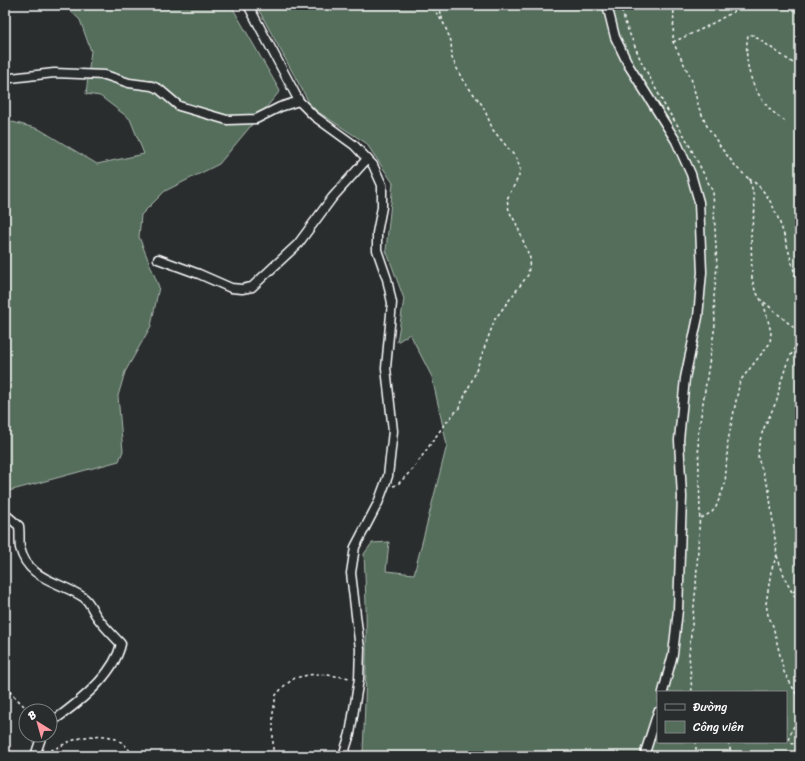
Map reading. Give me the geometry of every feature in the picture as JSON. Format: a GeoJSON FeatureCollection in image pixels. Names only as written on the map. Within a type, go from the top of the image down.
{"type":"FeatureCollection","features":[{"type":"Feature","properties":{"kind":"street"},"geometry":{"type":"LineString","coordinates":[[248,5],[299,101],[314,116],[354,145],[373,165],[382,186],[382,207],[377,234],[377,250],[387,279],[392,303],[386,368],[393,431],[388,476],[378,503],[356,547],[351,573],[360,649],[359,679],[350,734],[343,756]]}},
{"type":"Feature","properties":{"kind":"street"},"geometry":{"type":"LineString","coordinates":[[607,5],[618,43],[630,66],[676,141],[691,174],[699,202],[702,266],[698,317],[685,378],[679,440],[682,497],[678,610],[673,654],[663,691]]}},
{"type":"Feature","properties":{"kind":"street"},"geometry":{"type":"LineString","coordinates":[[5,77],[11,78],[54,73],[105,75],[129,83],[152,86],[179,106],[226,120],[256,119],[280,107],[299,101]]}},
{"type":"Feature","properties":{"kind":"street"},"geometry":{"type":"LineString","coordinates":[[158,259],[231,288],[242,289],[252,287],[298,244],[332,198],[367,159]]}},
{"type":"Feature","properties":{"kind":"street"},"geometry":{"type":"LineString","coordinates":[[5,514],[19,526],[20,547],[25,559],[33,570],[39,576],[83,597],[90,603],[95,613],[121,644],[119,654],[99,683],[70,709],[58,717]]}},
{"type":"Feature","properties":{"kind":"street"},"geometry":{"type":"LineString","coordinates":[[644,756],[657,715]]}},
{"type":"Feature","properties":{"kind":"street"},"geometry":{"type":"LineString","coordinates":[[36,755],[40,743]]}},
{"type":"Feature","properties":{"kind":"path"},"geometry":{"type":"LineString","coordinates":[[431,5],[444,24]]}},
{"type":"Feature","properties":{"kind":"path"},"geometry":{"type":"LineString","coordinates":[[383,488],[397,485],[413,469],[444,425],[459,408],[474,376],[495,319],[528,275],[530,258],[516,223],[508,211],[507,199],[519,176],[520,169],[517,159],[493,130],[483,106],[462,79],[452,58],[451,41],[444,24],[439,5]]}},
{"type":"Feature","properties":{"kind":"path"},"geometry":{"type":"LineString","coordinates":[[674,5],[673,42],[691,78],[699,108],[707,126],[737,168],[762,188],[768,197],[782,228],[800,290]]}},
{"type":"Feature","properties":{"kind":"path"},"geometry":{"type":"LineString","coordinates":[[673,42],[702,29],[746,5]]}},
{"type":"Feature","properties":{"kind":"path"},"geometry":{"type":"LineString","coordinates":[[785,121],[774,114],[761,100],[752,85],[745,50],[748,36],[753,35],[762,40],[800,68]]}},
{"type":"Feature","properties":{"kind":"path"},"geometry":{"type":"LineString","coordinates":[[700,519],[712,512],[716,507],[725,484],[728,441],[740,381],[770,343],[771,332],[768,317],[755,290],[752,279],[751,232],[755,209],[753,191],[749,179]]}},
{"type":"Feature","properties":{"kind":"path"},"geometry":{"type":"LineString","coordinates":[[761,300],[800,333]]}},
{"type":"Feature","properties":{"kind":"path"},"geometry":{"type":"LineString","coordinates":[[800,337],[787,362],[777,400],[763,430],[759,444],[758,458],[769,490],[773,512],[777,555],[800,607]]}},
{"type":"Feature","properties":{"kind":"path"},"geometry":{"type":"LineString","coordinates":[[777,555],[771,571],[766,604],[768,615],[775,631],[784,672],[797,695],[799,704],[798,716],[789,738],[791,743],[800,747]]}},
{"type":"Feature","properties":{"kind":"path"},"geometry":{"type":"LineString","coordinates":[[793,592],[800,587]]}},
{"type":"Feature","properties":{"kind":"path"},"geometry":{"type":"LineString","coordinates":[[273,756],[273,713],[276,695],[284,686],[295,678],[308,675],[319,674],[359,679]]}},
{"type":"Feature","properties":{"kind":"path"},"geometry":{"type":"LineString","coordinates":[[5,687],[21,703]]}},
{"type":"Feature","properties":{"kind":"path"},"geometry":{"type":"LineString","coordinates":[[36,755],[88,736],[106,735],[121,741],[134,756]]}},
{"type":"Feature","properties":{"kind":"path"},"geometry":{"type":"LineString","coordinates":[[696,743],[696,756]]}},
{"type":"Feature","properties":{"kind":"path"},"geometry":{"type":"LineString","coordinates":[[728,743],[732,756]]}},
{"type":"Feature","properties":{"kind":"green space"},"geometry":{"type":"Polygon","coordinates":[[[64,5],[231,5],[280,91],[219,164],[165,191],[141,215],[139,237],[159,287],[151,326],[125,372],[118,396],[123,451],[119,461],[5,492],[5,120],[39,129],[97,164],[144,154],[130,119],[100,96],[86,94],[91,51],[80,20],[64,5]]]}},
{"type":"Feature","properties":{"kind":"green space"},"geometry":{"type":"Polygon","coordinates":[[[256,5],[800,5],[800,756],[360,756],[363,752],[366,678],[364,554],[372,543],[389,542],[386,571],[414,574],[447,445],[432,377],[410,334],[397,342],[404,299],[386,250],[393,183],[366,143],[312,108],[256,5]]]}}]}
